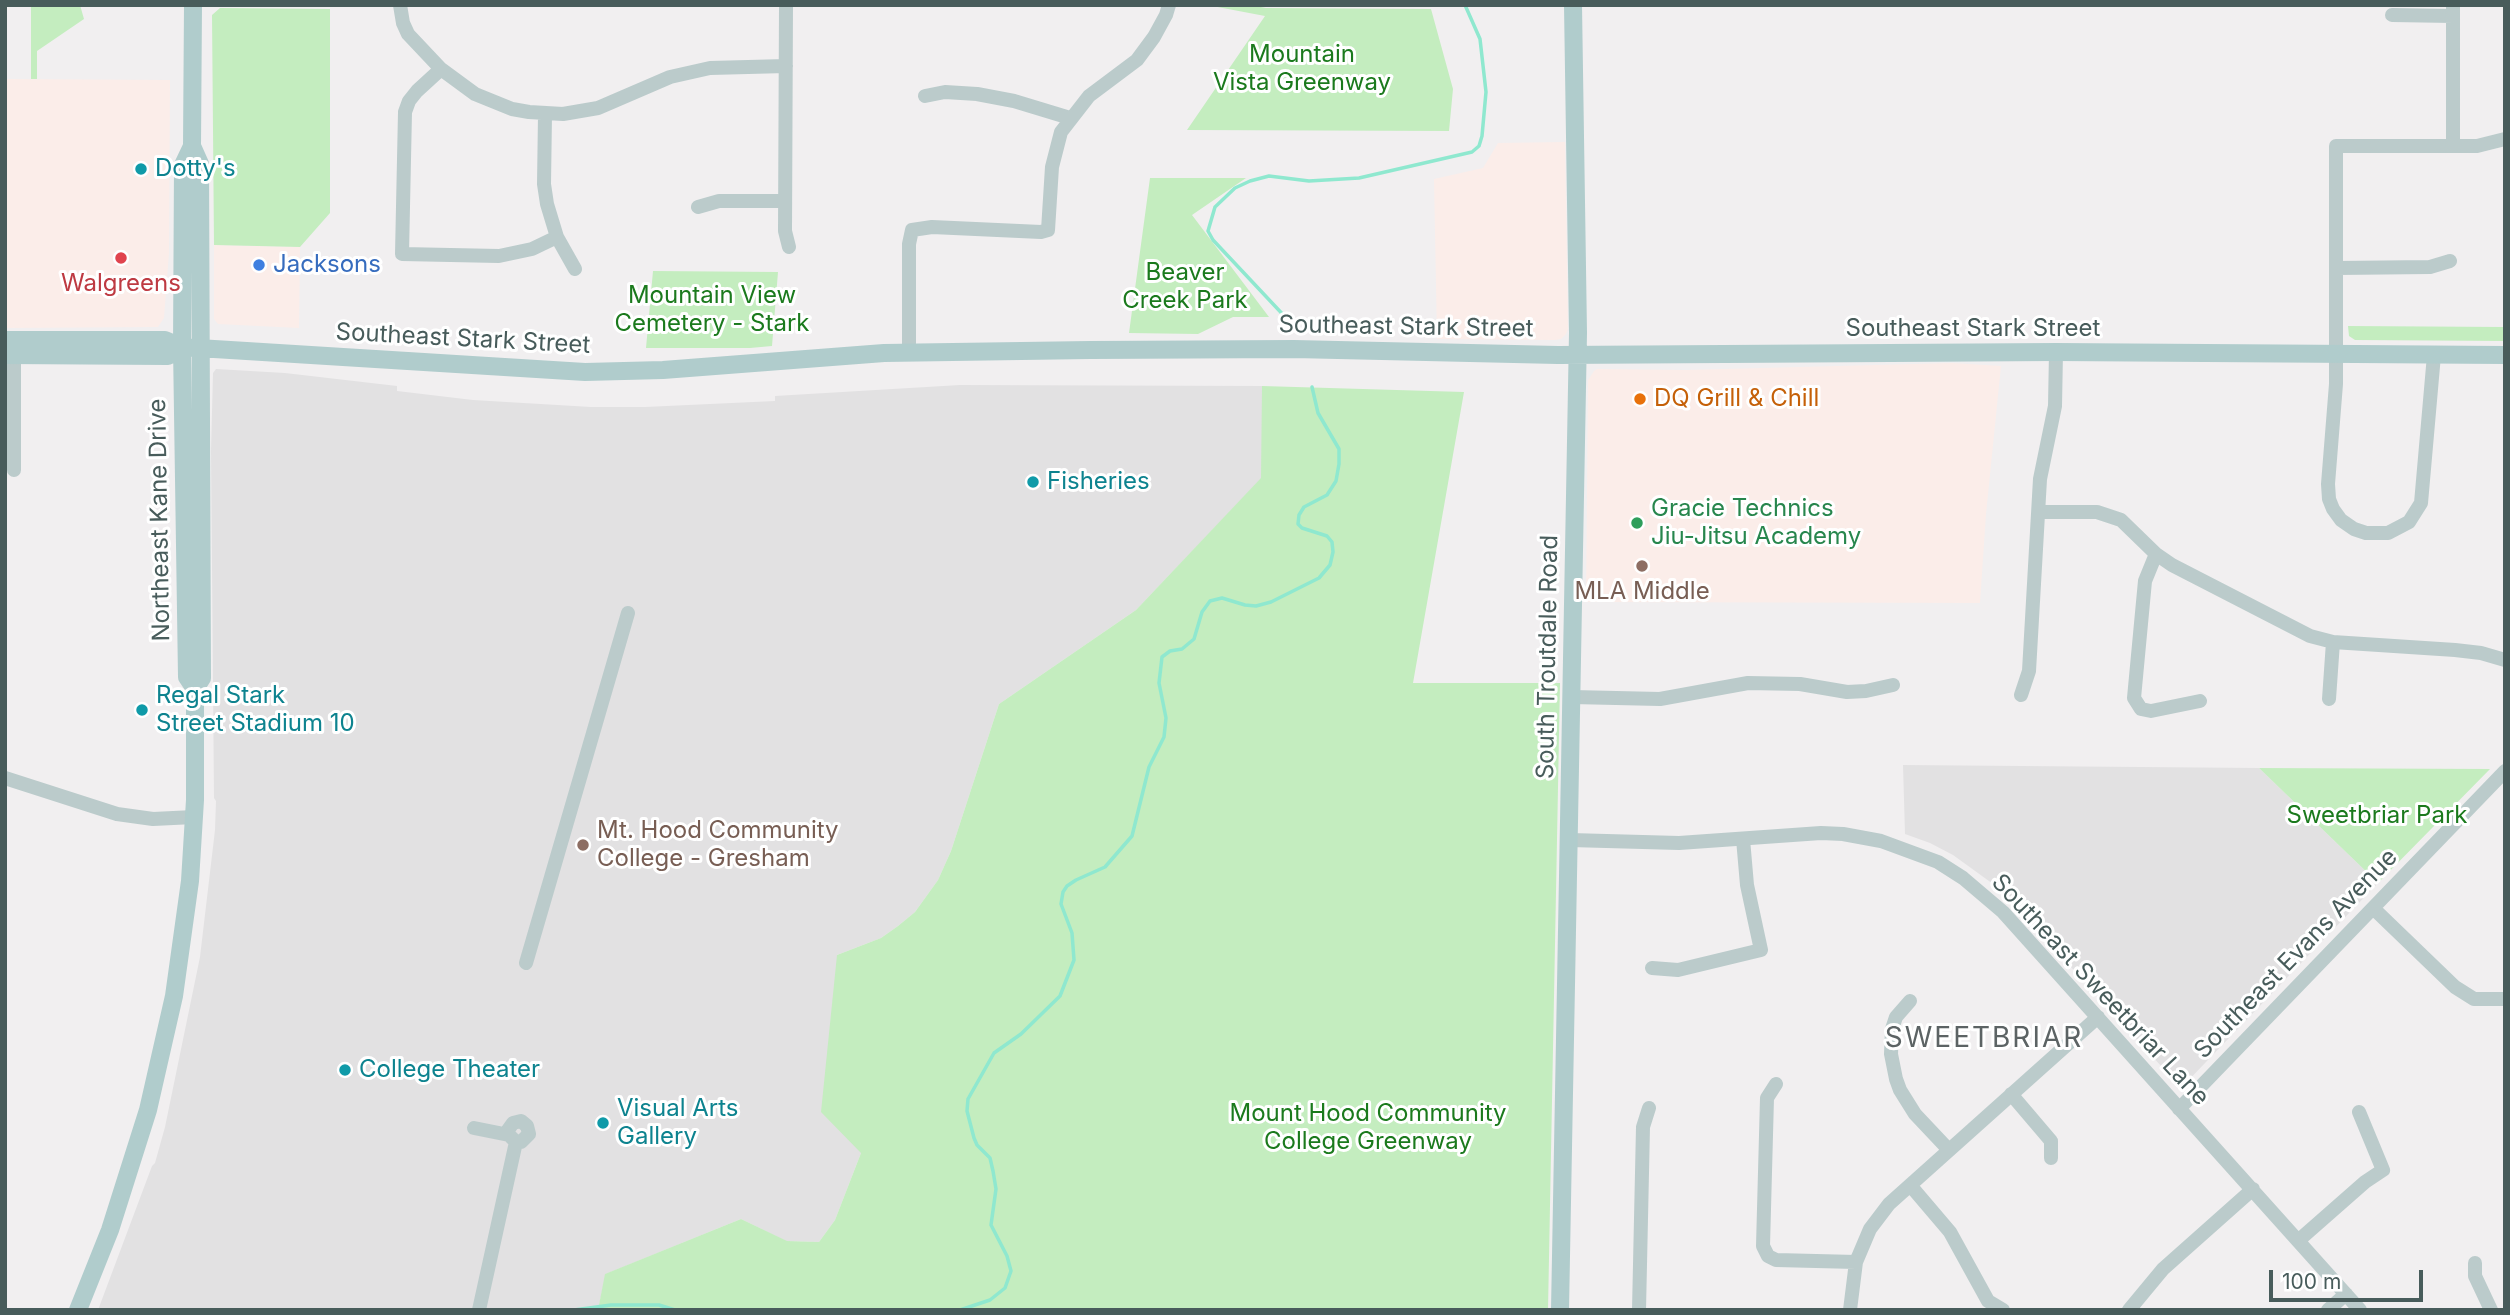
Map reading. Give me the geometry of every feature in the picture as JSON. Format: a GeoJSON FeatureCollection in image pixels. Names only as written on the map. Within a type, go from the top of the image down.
{"type":"FeatureCollection","features":[{"type":"Feature","properties":{"kind":"main road"},"geometry":{"type":"LineString","coordinates":[[191,347],[200,164],[192,146],[193,5]]}},
{"type":"Feature","properties":{"kind":"main road","name":"South Troutdale Road"},"geometry":{"type":"LineString","coordinates":[[1560,1310],[1578,354],[1573,5]]}},
{"type":"Feature","properties":{"kind":"main road","name":"Southeast Stark Street"},"geometry":{"type":"LineString","coordinates":[[8,350],[168,355],[191,347],[408,363],[585,372],[663,370],[909,352],[1294,349],[1424,354],[2056,352],[2505,355]]}},
{"type":"Feature","properties":{"kind":"main road","name":"Northeast Kane Drive"},"geometry":{"type":"LineString","coordinates":[[191,347],[185,622],[187,677],[195,689]]}},
{"type":"Feature","properties":{"kind":"main road","name":"Northeast Kane Drive"},"geometry":{"type":"LineString","coordinates":[[78,1310],[128,1179],[160,1064],[184,937],[194,817],[195,689],[202,678],[191,347]]}},
{"type":"Feature","properties":{"kind":"main road"},"geometry":{"type":"LineString","coordinates":[[185,622],[193,626],[194,640],[201,643]]}},
{"type":"Feature","properties":{"kind":"street"},"geometry":{"type":"LineString","coordinates":[[400,5],[408,34],[441,69],[475,94],[512,109],[545,114],[573,113],[598,108],[689,72],[726,66],[786,66]]}},
{"type":"Feature","properties":{"kind":"street"},"geometry":{"type":"LineString","coordinates":[[786,5],[785,231],[789,247]]}},
{"type":"Feature","properties":{"kind":"street"},"geometry":{"type":"LineString","coordinates":[[909,352],[909,244],[912,230],[932,227],[1041,232],[1048,230],[1052,167],[1061,132],[1089,96],[1137,60],[1154,37],[1166,15],[1168,5]]}},
{"type":"Feature","properties":{"kind":"street"},"geometry":{"type":"LineString","coordinates":[[2392,15],[2453,10],[2454,146]]}},
{"type":"Feature","properties":{"kind":"street"},"geometry":{"type":"LineString","coordinates":[[441,69],[417,91],[405,112],[402,254],[499,256],[533,249],[557,237]]}},
{"type":"Feature","properties":{"kind":"street"},"geometry":{"type":"LineString","coordinates":[[925,96],[945,92],[977,94],[1014,101],[1070,118]]}},
{"type":"Feature","properties":{"kind":"street"},"geometry":{"type":"LineString","coordinates":[[545,114],[544,184],[547,204],[557,237],[575,269]]}},
{"type":"Feature","properties":{"kind":"street"},"geometry":{"type":"LineString","coordinates":[[2434,355],[2421,503],[2409,522],[2398,529],[2378,535],[2354,529],[2341,520],[2329,499],[2328,484],[2337,354],[2336,146],[2477,146],[2505,139]]}},
{"type":"Feature","properties":{"kind":"street"},"geometry":{"type":"LineString","coordinates":[[698,207],[719,201],[785,201]]}},
{"type":"Feature","properties":{"kind":"street"},"geometry":{"type":"LineString","coordinates":[[2337,268],[2430,267],[2450,261]]}},
{"type":"Feature","properties":{"kind":"street"},"geometry":{"type":"LineString","coordinates":[[8,350],[14,470]]}},
{"type":"Feature","properties":{"kind":"street"},"geometry":{"type":"LineString","coordinates":[[2021,695],[2029,671],[2040,479],[2055,406],[2056,352]]}},
{"type":"Feature","properties":{"kind":"street"},"geometry":{"type":"LineString","coordinates":[[2039,512],[2110,515],[2121,520],[2155,554],[2310,636],[2333,642],[2481,653],[2505,660]]}},
{"type":"Feature","properties":{"kind":"street"},"geometry":{"type":"LineString","coordinates":[[2155,554],[2145,581],[2134,698],[2141,709],[2151,711],[2200,701]]}},
{"type":"Feature","properties":{"kind":"street"},"geometry":{"type":"LineString","coordinates":[[526,963],[628,613]]}},
{"type":"Feature","properties":{"kind":"street"},"geometry":{"type":"LineString","coordinates":[[2329,699],[2333,642]]}},
{"type":"Feature","properties":{"kind":"street"},"geometry":{"type":"LineString","coordinates":[[1572,697],[1660,699],[1748,683],[1800,684],[1847,692],[1893,685]]}},
{"type":"Feature","properties":{"kind":"street","name":"Southeast Evans Avenue"},"geometry":{"type":"LineString","coordinates":[[2179,1109],[2505,771]]}},
{"type":"Feature","properties":{"kind":"street"},"geometry":{"type":"LineString","coordinates":[[5,778],[117,814],[153,819],[194,817]]}},
{"type":"Feature","properties":{"kind":"street","name":"Southeast Sweetbriar Lane"},"geometry":{"type":"LineString","coordinates":[[1570,840],[1679,843],[1843,834],[1881,841],[1938,862],[1963,877],[2003,912],[2360,1310]]}},
{"type":"Feature","properties":{"kind":"street"},"geometry":{"type":"LineString","coordinates":[[1652,968],[1678,970],[1762,950],[1747,885],[1743,839]]}},
{"type":"Feature","properties":{"kind":"street"},"geometry":{"type":"LineString","coordinates":[[2373,908],[2472,1003],[2505,999]]}},
{"type":"Feature","properties":{"kind":"street"},"geometry":{"type":"LineString","coordinates":[[1910,1001],[1896,1017],[1892,1029],[1890,1041],[1893,1066],[1900,1090],[1914,1114],[1948,1149]]}},
{"type":"Feature","properties":{"kind":"street"},"geometry":{"type":"LineString","coordinates":[[1850,1310],[1856,1262],[1870,1229],[1889,1204],[2098,1017]]}},
{"type":"Feature","properties":{"kind":"street"},"geometry":{"type":"LineString","coordinates":[[1776,1084],[1767,1098],[1763,1247],[1768,1256],[1776,1260],[1856,1262]]}},
{"type":"Feature","properties":{"kind":"street"},"geometry":{"type":"LineString","coordinates":[[2011,1094],[2050,1141],[2051,1158]]}},
{"type":"Feature","properties":{"kind":"street"},"geometry":{"type":"LineString","coordinates":[[1640,1310],[1643,1127],[1649,1108]]}},
{"type":"Feature","properties":{"kind":"street"},"geometry":{"type":"LineString","coordinates":[[2299,1240],[2365,1182],[2383,1170],[2359,1112]]}},
{"type":"Feature","properties":{"kind":"street"},"geometry":{"type":"LineString","coordinates":[[474,1128],[513,1138],[479,1310]]}},
{"type":"Feature","properties":{"kind":"street"},"geometry":{"type":"LineString","coordinates":[[1910,1185],[1950,1232],[1987,1301],[2003,1310]]}},
{"type":"Feature","properties":{"kind":"street"},"geometry":{"type":"LineString","coordinates":[[2129,1310],[2163,1269],[2253,1189]]}},
{"type":"Feature","properties":{"kind":"street"},"geometry":{"type":"LineString","coordinates":[[2476,1263],[2475,1276],[2491,1310]]}},
{"type":"Feature","properties":{"kind":"street"},"geometry":{"type":"LineString","coordinates":[[2328,1310],[2346,1294]]}},
{"type":"Feature","properties":{"kind":"shaded area"},"geometry":{"type":"Polygon","coordinates":[[[5,79],[170,80],[169,253],[164,318],[158,327],[5,328],[5,79]]]}},
{"type":"Feature","properties":{"kind":"shaded area"},"geometry":{"type":"Polygon","coordinates":[[[1565,142],[1566,334],[1555,340],[1437,339],[1434,179],[1483,168],[1498,143],[1565,142]]]}},
{"type":"Feature","properties":{"kind":"shaded area"},"geometry":{"type":"Polygon","coordinates":[[[214,245],[300,247],[299,328],[218,324],[214,319],[214,245]]]}},
{"type":"Feature","properties":{"kind":"shaded area"},"geometry":{"type":"Polygon","coordinates":[[[1952,363],[2001,366],[1980,603],[1586,602],[1588,380],[1597,369],[1686,370],[1952,363]]]}},
{"type":"Feature","properties":{"kind":"shaded area","name":"Mt. Hood Community College - Gresham"},"geometry":{"type":"Polygon","coordinates":[[[216,369],[285,373],[397,386],[397,391],[473,400],[591,407],[775,401],[775,396],[960,385],[1262,386],[1262,478],[1136,610],[999,704],[951,851],[938,880],[915,912],[898,926],[881,938],[837,955],[861,1153],[835,1220],[819,1242],[786,1241],[741,1219],[606,1274],[598,1310],[98,1310],[155,1163],[200,957],[216,801],[211,451],[213,373],[216,369]]]}},
{"type":"Feature","properties":{"kind":"shaded area"},"geometry":{"type":"Polygon","coordinates":[[[1903,765],[2259,768],[2378,883],[2181,1088],[2000,889],[1953,855],[1905,834],[1903,765]]]}},
{"type":"Feature","properties":{"kind":"green space"},"geometry":{"type":"Polygon","coordinates":[[[31,5],[80,5],[84,19],[37,51],[37,79],[31,79],[31,5]]]}},
{"type":"Feature","properties":{"kind":"green space","name":"Mountain Vista Greenway"},"geometry":{"type":"Polygon","coordinates":[[[1207,5],[1431,9],[1453,89],[1449,131],[1187,130],[1265,16],[1207,5]]]}},
{"type":"Feature","properties":{"kind":"green space"},"geometry":{"type":"Polygon","coordinates":[[[220,8],[330,9],[330,213],[300,247],[214,245],[212,15],[220,8]]]}},
{"type":"Feature","properties":{"kind":"green space","name":"Beaver Creek Park"},"geometry":{"type":"Polygon","coordinates":[[[1150,178],[1246,178],[1192,215],[1269,317],[1233,317],[1198,334],[1129,333],[1150,178]]]}},
{"type":"Feature","properties":{"kind":"green space","name":"Mountain View Cemetery - Stark"},"geometry":{"type":"Polygon","coordinates":[[[653,271],[778,272],[772,346],[646,348],[653,271]]]}},
{"type":"Feature","properties":{"kind":"green space"},"geometry":{"type":"Polygon","coordinates":[[[2348,326],[2505,327],[2505,341],[2355,340],[2349,336],[2348,326]]]}},
{"type":"Feature","properties":{"kind":"green space","name":"Mount Hood Community College Greenway"},"geometry":{"type":"Polygon","coordinates":[[[1262,386],[1464,392],[1413,683],[1560,683],[1548,1310],[598,1310],[605,1274],[741,1219],[787,1241],[819,1242],[835,1220],[861,1153],[821,1112],[837,955],[881,938],[898,926],[915,912],[938,880],[951,851],[999,704],[1136,610],[1261,478],[1262,386]]]}},
{"type":"Feature","properties":{"kind":"green space","name":"Sweetbriar Park"},"geometry":{"type":"Polygon","coordinates":[[[2259,768],[2490,769],[2378,883],[2259,768]]]}},
{"type":"Feature","properties":{"kind":"waterway"},"geometry":{"type":"LineString","coordinates":[[1289,321],[1213,240],[1208,231],[1215,207],[1235,188],[1269,176],[1309,181],[1359,178],[1472,152],[1479,146],[1482,136],[1486,92],[1480,39],[1465,5]]}},
{"type":"Feature","properties":{"kind":"waterway"},"geometry":{"type":"LineString","coordinates":[[960,1310],[990,1300],[1005,1288],[1011,1271],[1007,1256],[991,1225],[996,1189],[993,1171],[990,1158],[974,1138],[967,1111],[968,1099],[994,1053],[1021,1034],[1060,996],[1074,960],[1072,933],[1061,904],[1063,892],[1076,880],[1105,867],[1132,836],[1149,767],[1164,737],[1166,718],[1159,683],[1162,657],[1170,651],[1182,649],[1194,639],[1202,612],[1210,601],[1222,598],[1256,606],[1271,602],[1319,578],[1330,565],[1332,542],[1327,536],[1302,528],[1298,524],[1304,507],[1327,495],[1336,481],[1339,464],[1339,449],[1318,413],[1312,387]]}},
{"type":"Feature","properties":{"kind":"waterway"},"geometry":{"type":"LineString","coordinates":[[574,1310],[611,1305],[659,1305],[675,1310]]}},
{"type":"Feature","properties":{"kind":"place","name":"Dotty's"},"geometry":{"type":"Point","coordinates":[141,169]}},
{"type":"Feature","properties":{"kind":"place","name":"Walgreens"},"geometry":{"type":"Point","coordinates":[121,258]}},
{"type":"Feature","properties":{"kind":"place","name":"Jacksons"},"geometry":{"type":"Point","coordinates":[259,265]}},
{"type":"Feature","properties":{"kind":"place","name":"DQ Grill & Chill"},"geometry":{"type":"Point","coordinates":[1640,399]}},
{"type":"Feature","properties":{"kind":"place","name":"Fisheries"},"geometry":{"type":"Point","coordinates":[1033,482]}},
{"type":"Feature","properties":{"kind":"place","name":"Gracie Technics Jiu-Jitsu Academy"},"geometry":{"type":"Point","coordinates":[1637,523]}},
{"type":"Feature","properties":{"kind":"place","name":"MLA Middle"},"geometry":{"type":"Point","coordinates":[1642,566]}},
{"type":"Feature","properties":{"kind":"place","name":"Regal Stark Street Stadium 10"},"geometry":{"type":"Point","coordinates":[142,710]}},
{"type":"Feature","properties":{"kind":"place","name":"Mt. Hood Community College - Gresham"},"geometry":{"type":"Point","coordinates":[583,845]}},
{"type":"Feature","properties":{"kind":"place","name":"College Theater"},"geometry":{"type":"Point","coordinates":[345,1070]}},
{"type":"Feature","properties":{"kind":"place","name":"Visual Arts Gallery"},"geometry":{"type":"Point","coordinates":[603,1123]}},
{"type":"Feature","properties":{"kind":"district","name":"SWEETBRIAR"},"geometry":{"type":"Point","coordinates":[1984,1039]}}]}
